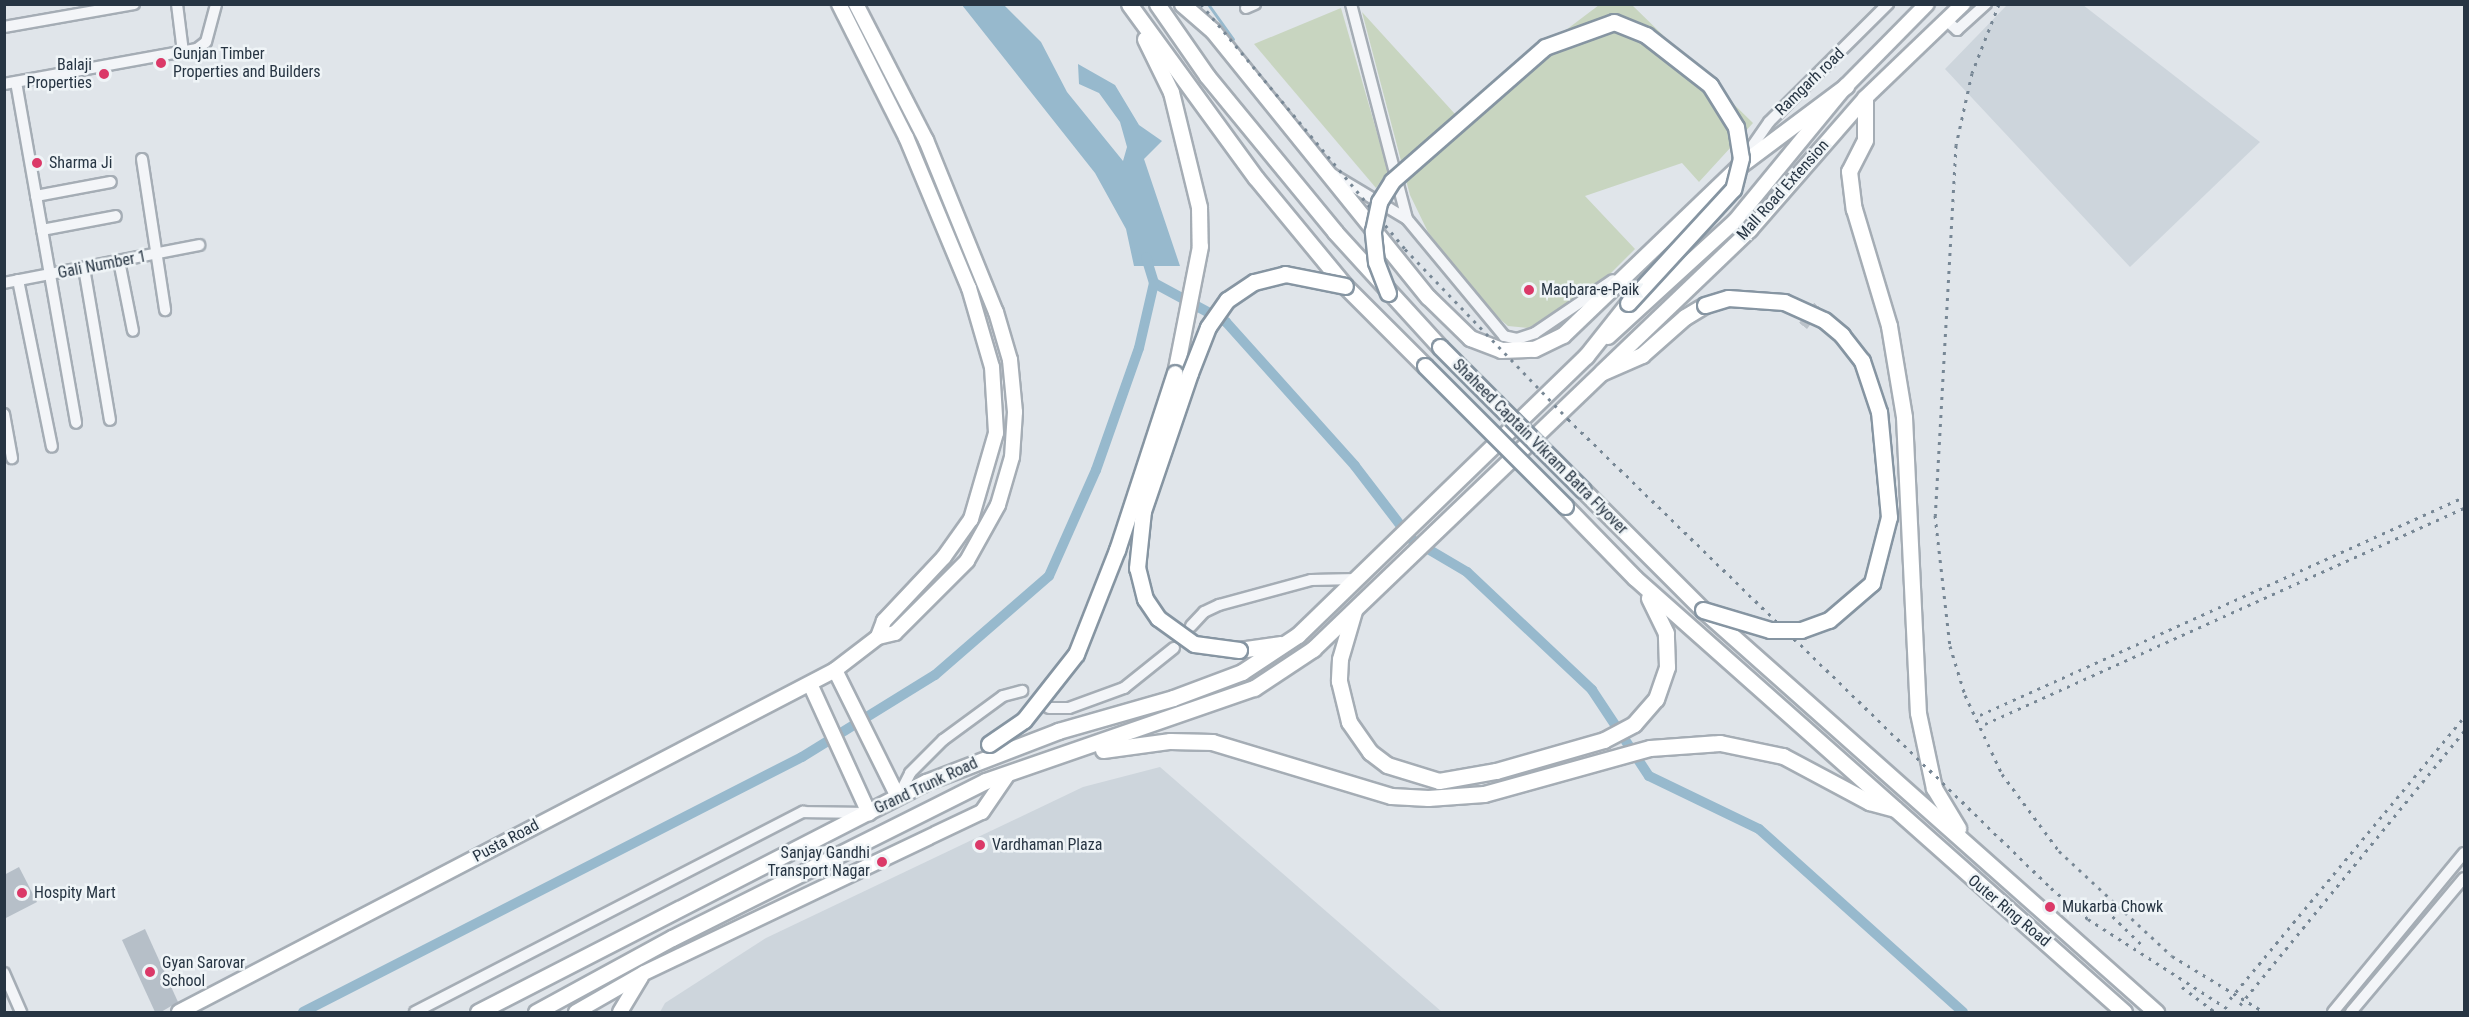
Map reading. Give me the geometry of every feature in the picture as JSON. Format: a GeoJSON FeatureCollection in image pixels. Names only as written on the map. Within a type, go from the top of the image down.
{"type":"FeatureCollection","features":[{"type":"Feature","properties":{"kind":"highway","name":"Shaheed Captain Vikram Batra Flyover"},"geometry":{"type":"LineString","coordinates":[[1127,4],[1345,286],[1635,578],[1895,809]]}},
{"type":"Feature","properties":{"kind":"highway"},"geometry":{"type":"LineString","coordinates":[[945,775],[1024,720],[1076,654],[1117,549],[1175,373],[1200,246],[1198,207],[1171,92],[1127,4]]}},
{"type":"Feature","properties":{"kind":"highway","name":"Shaheed Captain Vikram Batra Flyover"},"geometry":{"type":"LineString","coordinates":[[1157,4],[1207,76],[1388,293],[1704,610],[1970,847]]}},
{"type":"Feature","properties":{"kind":"highway"},"geometry":{"type":"LineString","coordinates":[[1182,4],[1213,31],[1428,297],[1462,332],[1490,348],[1523,351],[1554,341],[1739,166],[1846,86]]}},
{"type":"Feature","properties":{"kind":"highway","name":"Grand Trunk Road"},"geometry":{"type":"LineString","coordinates":[[478,1012],[945,775],[1058,731],[1203,687],[1242,672],[1286,643],[1356,579],[1586,356],[1628,303],[1733,189],[1741,158],[1736,127],[1710,85],[1646,35],[1614,22],[1545,47],[1392,181],[1379,202],[1372,231],[1388,293]]}},
{"type":"Feature","properties":{"kind":"highway"},"geometry":{"type":"LineString","coordinates":[[1864,98],[1865,140],[1849,171],[1854,209],[1889,326],[1904,417],[1918,713],[1934,788],[1970,847]]}},
{"type":"Feature","properties":{"kind":"highway"},"geometry":{"type":"LineString","coordinates":[[1286,643],[1239,650],[1194,644],[1158,618],[1145,599],[1136,553],[1143,512],[1190,373],[1209,327],[1227,300],[1254,282],[1285,274],[1345,286]]}},
{"type":"Feature","properties":{"kind":"highway"},"geometry":{"type":"LineString","coordinates":[[1601,373],[1642,355],[1685,317],[1705,305],[1728,298],[1784,302],[1824,320],[1842,335],[1862,361],[1879,412],[1888,517],[1872,583],[1829,620],[1801,630],[1770,630],[1704,610]]}},
{"type":"Feature","properties":{"kind":"highway","name":"Grand Trunk Road"},"geometry":{"type":"LineString","coordinates":[[536,1012],[564,1006],[577,991],[682,933],[1008,774],[1254,688],[1313,649],[1601,373]]}},
{"type":"Feature","properties":{"kind":"highway"},"geometry":{"type":"LineString","coordinates":[[1356,606],[1340,659],[1339,681],[1349,722],[1370,752],[1405,774],[1439,781],[1539,759],[1620,733],[1656,699],[1667,667],[1666,633],[1653,602],[1635,578]]}},
{"type":"Feature","properties":{"kind":"highway"},"geometry":{"type":"LineString","coordinates":[[1064,756],[1170,741],[1212,742],[1391,796],[1428,798],[1484,794],[1682,743],[1758,748],[1869,802],[1895,809]]}},
{"type":"Feature","properties":{"kind":"highway","name":"Outer Ring Road"},"geometry":{"type":"LineString","coordinates":[[1895,809],[2122,1010]]}},
{"type":"Feature","properties":{"kind":"highway","name":"Outer Ring Road"},"geometry":{"type":"LineString","coordinates":[[1970,847],[2156,1012]]}},
{"type":"Feature","properties":{"kind":"main road"},"geometry":{"type":"LineString","coordinates":[[839,4],[926,183],[969,288],[992,367],[996,432],[988,469],[971,519],[944,557],[884,621],[878,637]]}},
{"type":"Feature","properties":{"kind":"main road"},"geometry":{"type":"LineString","coordinates":[[856,4],[926,140],[961,222],[996,312],[1010,360],[1015,412],[1012,457],[998,505],[967,561],[895,633],[878,637]]}},
{"type":"Feature","properties":{"kind":"main road","name":"Mall Road Extension"},"geometry":{"type":"LineString","coordinates":[[1586,356],[1735,221],[1846,86],[1927,4]]}},
{"type":"Feature","properties":{"kind":"main road","name":"Mall Road Extension"},"geometry":{"type":"LineString","coordinates":[[1601,373],[1750,230],[1864,98],[1963,4]]}},
{"type":"Feature","properties":{"kind":"main road","name":"Pusta Road"},"geometry":{"type":"LineString","coordinates":[[178,1012],[714,730],[811,686],[878,637]]}},
{"type":"Feature","properties":{"kind":"main road"},"geometry":{"type":"LineString","coordinates":[[835,670],[878,750],[898,797]]}},
{"type":"Feature","properties":{"kind":"main road"},"geometry":{"type":"LineString","coordinates":[[811,686],[869,813]]}},
{"type":"Feature","properties":{"kind":"main road"},"geometry":{"type":"LineString","coordinates":[[577,991],[584,1010],[644,973],[981,812],[1008,774]]}},
{"type":"Feature","properties":{"kind":"main road"},"geometry":{"type":"LineString","coordinates":[[620,1012],[644,973]]}},
{"type":"Feature","properties":{"kind":"street"},"geometry":{"type":"LineString","coordinates":[[4,27],[134,4]]}},
{"type":"Feature","properties":{"kind":"street"},"geometry":{"type":"LineString","coordinates":[[177,4],[183,52]]}},
{"type":"Feature","properties":{"kind":"street"},"geometry":{"type":"LineString","coordinates":[[76,423],[36,196],[10,83],[201,48],[210,28],[216,4]]}},
{"type":"Feature","properties":{"kind":"street","name":"Ramgarh road"},"geometry":{"type":"LineString","coordinates":[[1739,166],[1769,122],[1888,4]]}},
{"type":"Feature","properties":{"kind":"street"},"geometry":{"type":"LineString","coordinates":[[1946,21],[1957,30],[1986,4]]}},
{"type":"Feature","properties":{"kind":"street"},"geometry":{"type":"LineString","coordinates":[[1354,6],[1407,219]]}},
{"type":"Feature","properties":{"kind":"street"},"geometry":{"type":"LineString","coordinates":[[142,159],[165,310]]}},
{"type":"Feature","properties":{"kind":"street"},"geometry":{"type":"LineString","coordinates":[[1322,167],[1407,219],[1504,336],[1517,339],[1535,333],[1636,265]]}},
{"type":"Feature","properties":{"kind":"street"},"geometry":{"type":"LineString","coordinates":[[36,196],[111,182]]}},
{"type":"Feature","properties":{"kind":"street"},"geometry":{"type":"LineString","coordinates":[[42,230],[116,216]]}},
{"type":"Feature","properties":{"kind":"street","name":"Gali Number 1"},"geometry":{"type":"LineString","coordinates":[[4,283],[200,245]]}},
{"type":"Feature","properties":{"kind":"street"},"geometry":{"type":"LineString","coordinates":[[119,261],[133,331]]}},
{"type":"Feature","properties":{"kind":"street"},"geometry":{"type":"LineString","coordinates":[[84,268],[110,420]]}},
{"type":"Feature","properties":{"kind":"street"},"geometry":{"type":"LineString","coordinates":[[18,280],[52,447]]}},
{"type":"Feature","properties":{"kind":"street"},"geometry":{"type":"LineString","coordinates":[[4,414],[12,458]]}},
{"type":"Feature","properties":{"kind":"street"},"geometry":{"type":"LineString","coordinates":[[1191,626],[1206,610],[1219,605],[1311,580],[1356,579]]}},
{"type":"Feature","properties":{"kind":"street"},"geometry":{"type":"LineString","coordinates":[[1049,708],[1069,708],[1124,688],[1174,648]]}},
{"type":"Feature","properties":{"kind":"street"},"geometry":{"type":"LineString","coordinates":[[898,797],[910,773],[943,740],[1003,696],[1022,691]]}},
{"type":"Feature","properties":{"kind":"street"},"geometry":{"type":"LineString","coordinates":[[415,1012],[803,812],[869,813]]}},
{"type":"Feature","properties":{"kind":"street"},"geometry":{"type":"LineString","coordinates":[[2333,1012],[2464,853]]}},
{"type":"Feature","properties":{"kind":"street"},"geometry":{"type":"LineString","coordinates":[[2350,1012],[2464,878]]}},
{"type":"Feature","properties":{"kind":"street"},"geometry":{"type":"LineString","coordinates":[[4,973],[21,1012]]}},
{"type":"Feature","properties":{"kind":"shaded area"},"geometry":{"type":"Polygon","coordinates":[[[2007,5],[2083,5],[2260,142],[2130,267],[1945,69],[2007,5]]]}},
{"type":"Feature","properties":{"kind":"shaded area"},"geometry":{"type":"Polygon","coordinates":[[[1160,767],[1442,1012],[660,1012],[665,1003],[766,938],[1083,787],[1160,767]]]}},
{"type":"Feature","properties":{"kind":"green space"},"geometry":{"type":"Polygon","coordinates":[[[1599,5],[1632,5],[1753,123],[1699,182],[1682,163],[1585,196],[1635,249],[1609,275],[1539,322],[1528,328],[1508,326],[1489,310],[1428,232],[1410,195],[1362,12],[1455,114],[1599,5]]]}},
{"type":"Feature","properties":{"kind":"green space"},"geometry":{"type":"Polygon","coordinates":[[[1341,8],[1388,171],[1376,188],[1254,44],[1341,8]]]}},
{"type":"Feature","properties":{"kind":"water"},"geometry":{"type":"Polygon","coordinates":[[[962,5],[1004,5],[1041,42],[1067,92],[1123,161],[1127,147],[1120,122],[1099,93],[1079,84],[1078,64],[1115,85],[1139,125],[1162,141],[1144,159],[1180,266],[1134,266],[1126,229],[1095,173],[962,5]]]}},
{"type":"Feature","properties":{"kind":"building","name":"Hospity Mart"},"geometry":{"type":"Polygon","coordinates":[[[19,867],[37,902],[4,919],[4,875],[19,867]]]}},
{"type":"Feature","properties":{"kind":"building","name":"Gyan Sarovar School"},"geometry":{"type":"Polygon","coordinates":[[[145,929],[178,1002],[161,1012],[155,1012],[122,940],[145,929]]]}},
{"type":"Feature","properties":{"kind":"waterway"},"geometry":{"type":"LineString","coordinates":[[1208,4],[1233,39]]}},
{"type":"Feature","properties":{"kind":"waterway"},"geometry":{"type":"LineString","coordinates":[[1146,257],[1154,283],[1226,322],[1355,466],[1411,539],[1467,572],[1592,690],[1649,776],[1759,829],[1963,1012]]}},
{"type":"Feature","properties":{"kind":"waterway"},"geometry":{"type":"LineString","coordinates":[[303,1012],[802,757],[935,675],[1049,576],[1096,470],[1139,348],[1154,283]]}},
{"type":"Feature","properties":{"kind":"tunnel"},"geometry":{"type":"LineString","coordinates":[[1803,326],[1819,305]]}},
{"type":"Feature","properties":{"kind":"railway"},"geometry":{"type":"LineString","coordinates":[[1201,4],[1405,249],[1568,419],[2051,888],[2088,919],[2233,1012]]}},
{"type":"Feature","properties":{"kind":"railway"},"geometry":{"type":"LineString","coordinates":[[1999,4],[1972,73],[1956,145],[1935,515],[1950,646],[1965,695],[2002,774],[2059,851],[2172,956],[2264,1012]]}},
{"type":"Feature","properties":{"kind":"railway"},"geometry":{"type":"LineString","coordinates":[[1980,715],[2464,497]]}},
{"type":"Feature","properties":{"kind":"railway"},"geometry":{"type":"LineString","coordinates":[[1985,724],[2464,508]]}},
{"type":"Feature","properties":{"kind":"railway"},"geometry":{"type":"LineString","coordinates":[[2230,999],[2464,717]]}},
{"type":"Feature","properties":{"kind":"railway"},"geometry":{"type":"LineString","coordinates":[[2240,1005],[2464,731]]}},
{"type":"Feature","properties":{"kind":"railway"},"geometry":{"type":"LineString","coordinates":[[2106,910],[2143,946]]}},
{"type":"Feature","properties":{"kind":"railway"},"geometry":{"type":"LineString","coordinates":[[2182,987],[2215,1012]]}},
{"type":"Feature","properties":{"kind":"place","name":"Gunjan Timber Properties and Builders"},"geometry":{"type":"Point","coordinates":[161,63]}},
{"type":"Feature","properties":{"kind":"place","name":"Balaji Properties"},"geometry":{"type":"Point","coordinates":[104,74]}},
{"type":"Feature","properties":{"kind":"place","name":"Sharma Ji"},"geometry":{"type":"Point","coordinates":[37,163]}},
{"type":"Feature","properties":{"kind":"place","name":"Maqbara-e-Paik"},"geometry":{"type":"Point","coordinates":[1529,290]}},
{"type":"Feature","properties":{"kind":"place","name":"Vardhaman Plaza"},"geometry":{"type":"Point","coordinates":[980,845]}},
{"type":"Feature","properties":{"kind":"place","name":"Sanjay Gandhi Transport Nagar"},"geometry":{"type":"Point","coordinates":[882,862]}},
{"type":"Feature","properties":{"kind":"place","name":"Hospity Mart"},"geometry":{"type":"Point","coordinates":[22,893]}},
{"type":"Feature","properties":{"kind":"place","name":"Mukarba Chowk"},"geometry":{"type":"Point","coordinates":[2050,907]}},
{"type":"Feature","properties":{"kind":"place","name":"Gyan Sarovar School"},"geometry":{"type":"Point","coordinates":[150,972]}}]}
